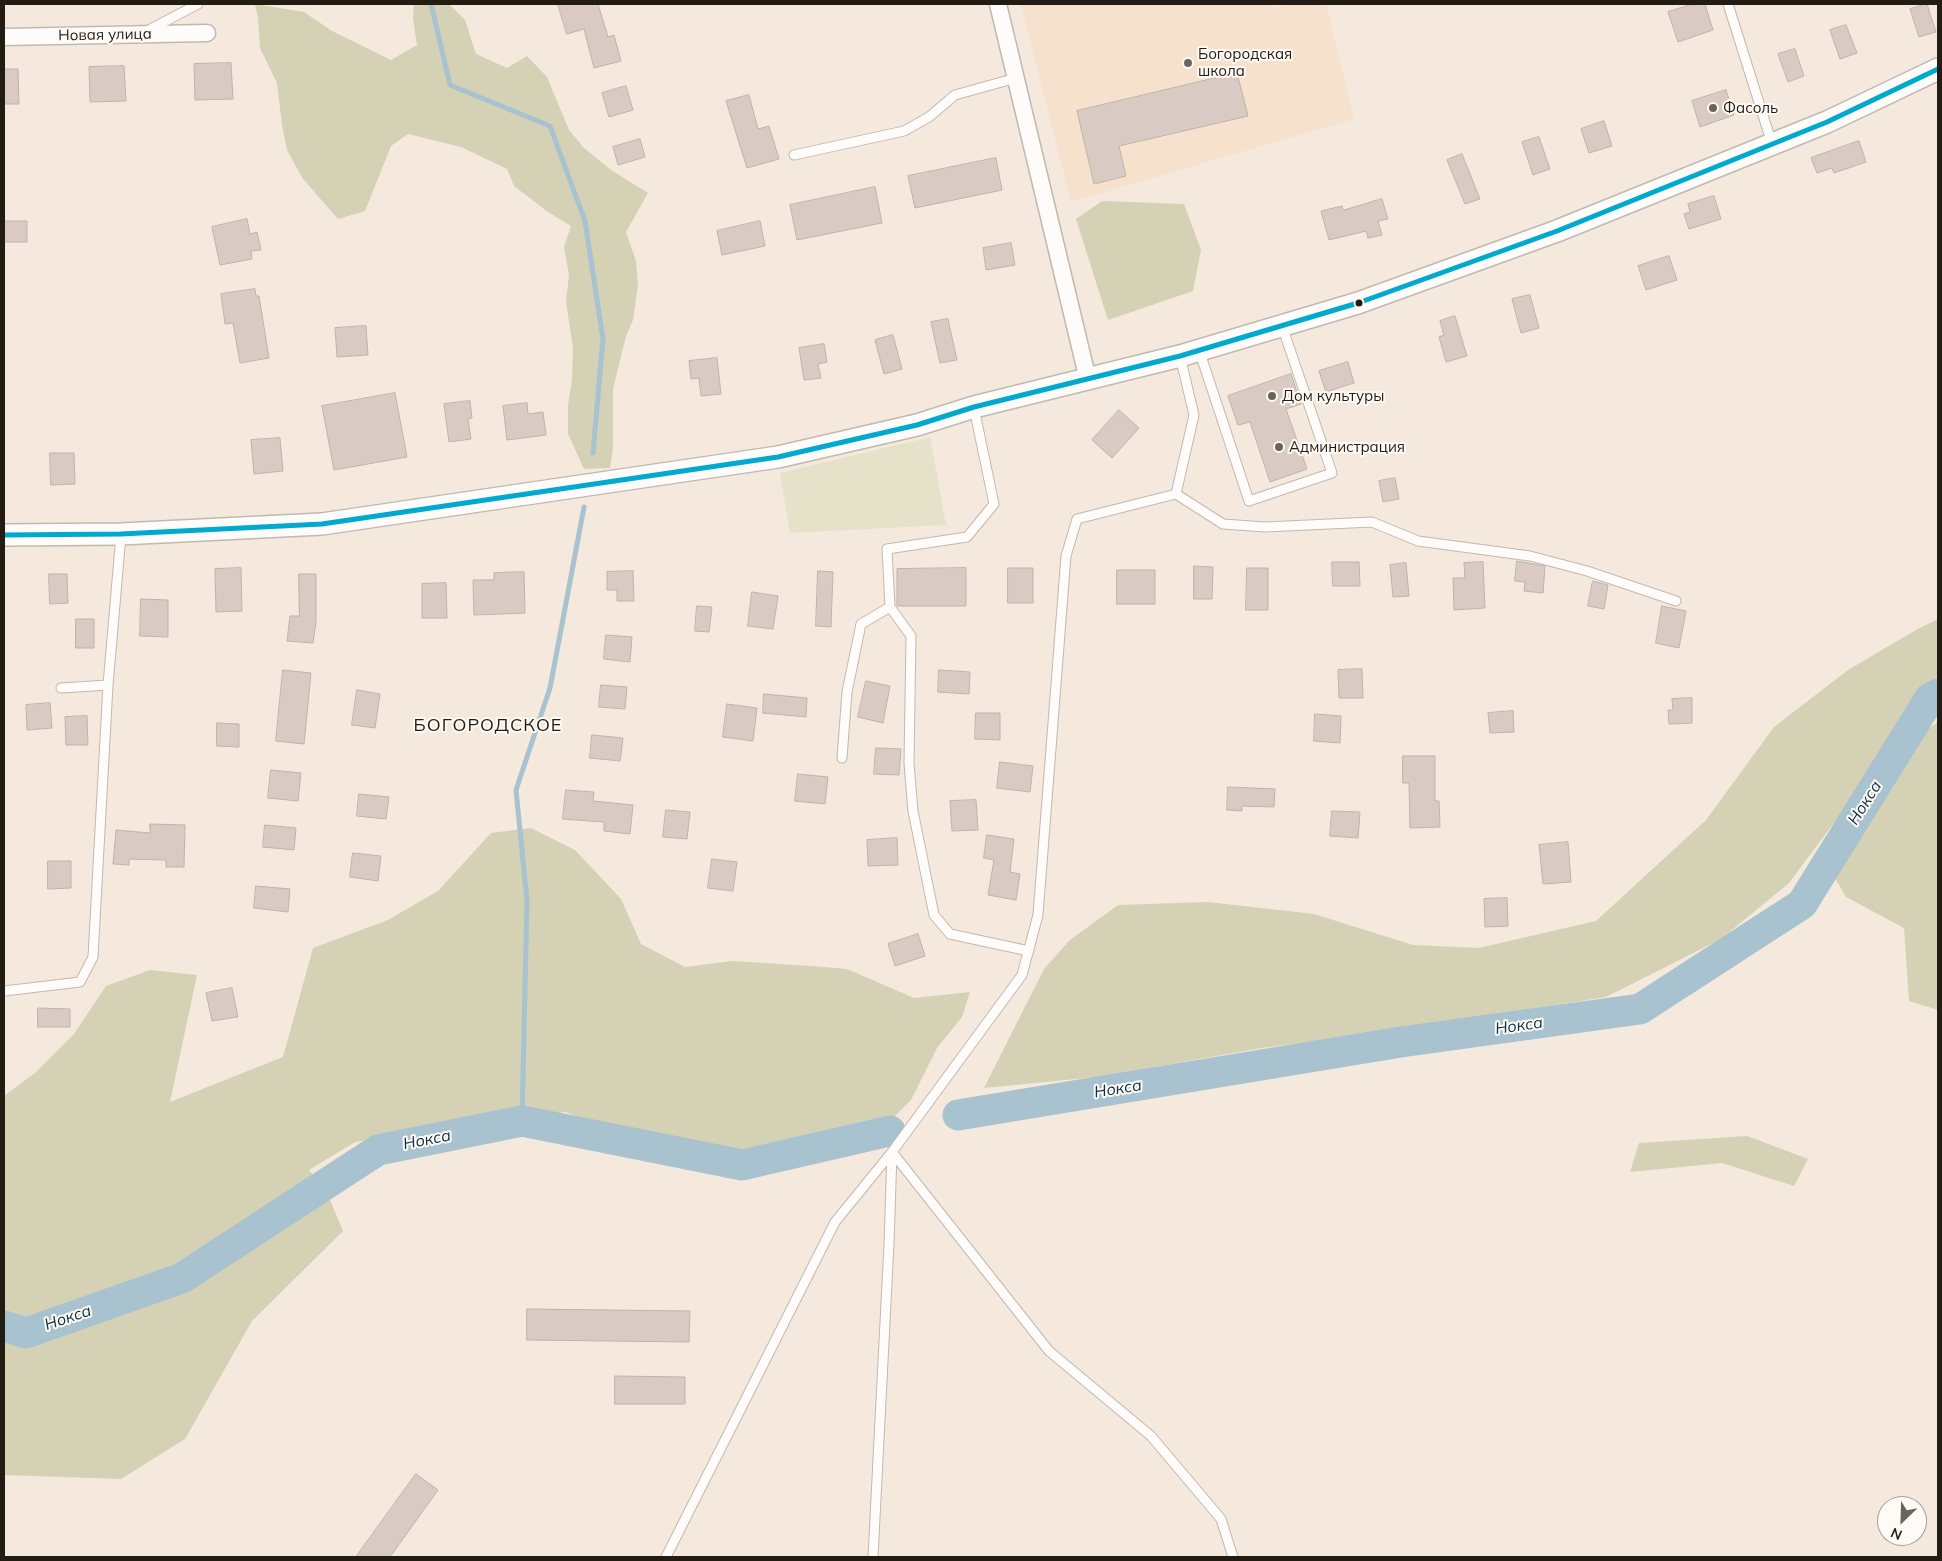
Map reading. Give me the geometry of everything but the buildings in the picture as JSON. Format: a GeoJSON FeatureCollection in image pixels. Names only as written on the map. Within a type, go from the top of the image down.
{"type":"FeatureCollection","features":[{"type":"Feature","properties":{"kind":"street"},"geometry":{"type":"LineString","coordinates":[[998,4],[1088,380]]}},
{"type":"Feature","properties":{"kind":"street","name":"Новая улица"},"geometry":{"type":"LineString","coordinates":[[4,37],[207,33]]}},
{"type":"Feature","properties":{"kind":"street"},"geometry":{"type":"LineString","coordinates":[[4,535],[121,534],[322,524],[778,457],[918,424],[974,407],[1088,380],[1189,353],[1358,303],[1557,231],[1827,122],[1938,68]]}},
{"type":"Feature","properties":{"kind":"lane"},"geometry":{"type":"LineString","coordinates":[[140,34],[198,4]]}},
{"type":"Feature","properties":{"kind":"lane"},"geometry":{"type":"LineString","coordinates":[[1728,4],[1772,144]]}},
{"type":"Feature","properties":{"kind":"lane"},"geometry":{"type":"LineString","coordinates":[[794,155],[904,131],[930,117],[955,95],[1016,78]]}},
{"type":"Feature","properties":{"kind":"lane"},"geometry":{"type":"LineString","coordinates":[[1189,353],[1249,501],[1332,474],[1282,326]]}},
{"type":"Feature","properties":{"kind":"lane"},"geometry":{"type":"LineString","coordinates":[[1176,494],[1194,415],[1189,353]]}},
{"type":"Feature","properties":{"kind":"lane"},"geometry":{"type":"LineString","coordinates":[[974,407],[994,504],[967,537],[888,549],[890,607],[911,636],[909,763],[912,811],[934,915],[950,934],[1028,951]]}},
{"type":"Feature","properties":{"kind":"lane"},"geometry":{"type":"LineString","coordinates":[[666,1557],[835,1222],[892,1152],[1022,975],[1038,915],[1066,556],[1077,519],[1176,494],[1223,524],[1264,527],[1372,522],[1418,541],[1530,556],[1577,568],[1676,601]]}},
{"type":"Feature","properties":{"kind":"lane"},"geometry":{"type":"LineString","coordinates":[[4,992],[80,982],[93,957],[108,685],[121,534]]}},
{"type":"Feature","properties":{"kind":"lane"},"geometry":{"type":"LineString","coordinates":[[842,758],[847,692],[861,624],[890,607]]}},
{"type":"Feature","properties":{"kind":"lane"},"geometry":{"type":"LineString","coordinates":[[61,688],[108,685]]}},
{"type":"Feature","properties":{"kind":"lane"},"geometry":{"type":"LineString","coordinates":[[873,1557],[892,1152]]}},
{"type":"Feature","properties":{"kind":"lane"},"geometry":{"type":"LineString","coordinates":[[892,1152],[1049,1351],[1150,1436],[1221,1519],[1233,1557]]}},
{"type":"Feature","properties":{"kind":"shaded area"},"geometry":{"type":"Polygon","coordinates":[[[255,4],[304,12],[332,31],[391,60],[417,45],[413,18],[414,4],[449,4],[465,20],[476,54],[507,68],[527,56],[547,77],[569,130],[584,148],[611,170],[648,193],[626,232],[636,261],[638,285],[633,320],[626,336],[613,389],[613,448],[610,468],[584,469],[568,434],[568,405],[572,380],[573,348],[566,302],[569,275],[564,247],[571,226],[548,212],[514,186],[507,169],[461,147],[408,134],[391,146],[365,211],[338,219],[303,179],[287,150],[277,83],[260,48],[255,4]]]}},
{"type":"Feature","properties":{"kind":"shaded area","name":"Богородская школа"},"geometry":{"type":"Polygon","coordinates":[[[1021,4],[1275,4],[1275,8],[1288,4],[1326,4],[1354,119],[1071,202],[1021,4]]]}},
{"type":"Feature","properties":{"kind":"shaded area"},"geometry":{"type":"Polygon","coordinates":[[[1102,201],[1184,204],[1201,250],[1193,291],[1108,320],[1076,219],[1102,201]]]}},
{"type":"Feature","properties":{"kind":"shaded area"},"geometry":{"type":"Polygon","coordinates":[[[930,437],[946,525],[790,533],[780,473],[930,437]]]}},
{"type":"Feature","properties":{"kind":"shaded area"},"geometry":{"type":"Polygon","coordinates":[[[1938,619],[1938,682],[1909,703],[1839,816],[1789,883],[1721,939],[1606,997],[1387,1032],[1262,1048],[1097,1077],[984,1088],[1044,969],[1070,940],[1118,905],[1208,902],[1314,914],[1413,945],[1479,948],[1596,921],[1706,820],[1774,727],[1848,670],[1938,619]]]}},
{"type":"Feature","properties":{"kind":"shaded area"},"geometry":{"type":"Polygon","coordinates":[[[1938,722],[1938,1010],[1909,1001],[1904,928],[1846,897],[1835,878],[1881,776],[1928,729],[1938,722]]]}},
{"type":"Feature","properties":{"kind":"shaded area"},"geometry":{"type":"Polygon","coordinates":[[[531,828],[575,850],[621,899],[641,944],[685,967],[733,961],[847,969],[914,998],[970,992],[962,1017],[937,1048],[911,1100],[893,1118],[861,1122],[749,1151],[688,1144],[595,1126],[566,1112],[506,1118],[355,1142],[309,1170],[328,1195],[343,1231],[252,1321],[185,1439],[121,1479],[4,1475],[4,1096],[36,1072],[74,1034],[106,986],[150,970],[197,975],[170,1102],[283,1057],[313,948],[388,920],[438,891],[491,833],[531,828]]]}},
{"type":"Feature","properties":{"kind":"shaded area"},"geometry":{"type":"Polygon","coordinates":[[[1747,1136],[1808,1159],[1794,1186],[1722,1163],[1630,1172],[1639,1143],[1747,1136]]]}},
{"type":"Feature","properties":{"kind":"waterway"},"geometry":{"type":"LineString","coordinates":[[431,4],[450,85],[550,126],[585,221],[603,339],[593,453]]}},
{"type":"Feature","properties":{"kind":"waterway"},"geometry":{"type":"LineString","coordinates":[[522,1121],[527,901],[516,790],[550,688],[584,507]]}},
{"type":"Feature","properties":{"kind":"waterway","name":"Нокса"},"geometry":{"type":"LineString","coordinates":[[958,1115],[1401,1042],[1640,1009],[1802,904],[1930,698],[1938,694]]}},
{"type":"Feature","properties":{"kind":"waterway","name":"Нокса"},"geometry":{"type":"LineString","coordinates":[[4,1326],[26,1333],[182,1278],[378,1150],[522,1121],[742,1165],[890,1131]]}},
{"type":"Feature","properties":{"kind":"transit line"},"geometry":{"type":"LineString","coordinates":[[4,535],[121,534],[322,524],[778,457],[917,425],[974,407],[1180,356],[1358,303],[1557,231],[1827,122],[1938,69]]}},
{"type":"Feature","properties":{"kind":"place","name":"Богородская школа"},"geometry":{"type":"Point","coordinates":[1188,63]}},
{"type":"Feature","properties":{"kind":"place","name":"Фасоль"},"geometry":{"type":"Point","coordinates":[1713,108]}},
{"type":"Feature","properties":{"kind":"place","name":"Дом культуры"},"geometry":{"type":"Point","coordinates":[1272,396]}},
{"type":"Feature","properties":{"kind":"place","name":"Администрация"},"geometry":{"type":"Point","coordinates":[1279,447]}},
{"type":"Feature","properties":{"kind":"district","name":"БОГОРОДСКОЕ"},"geometry":{"type":"Point","coordinates":[488,726]}}]}
